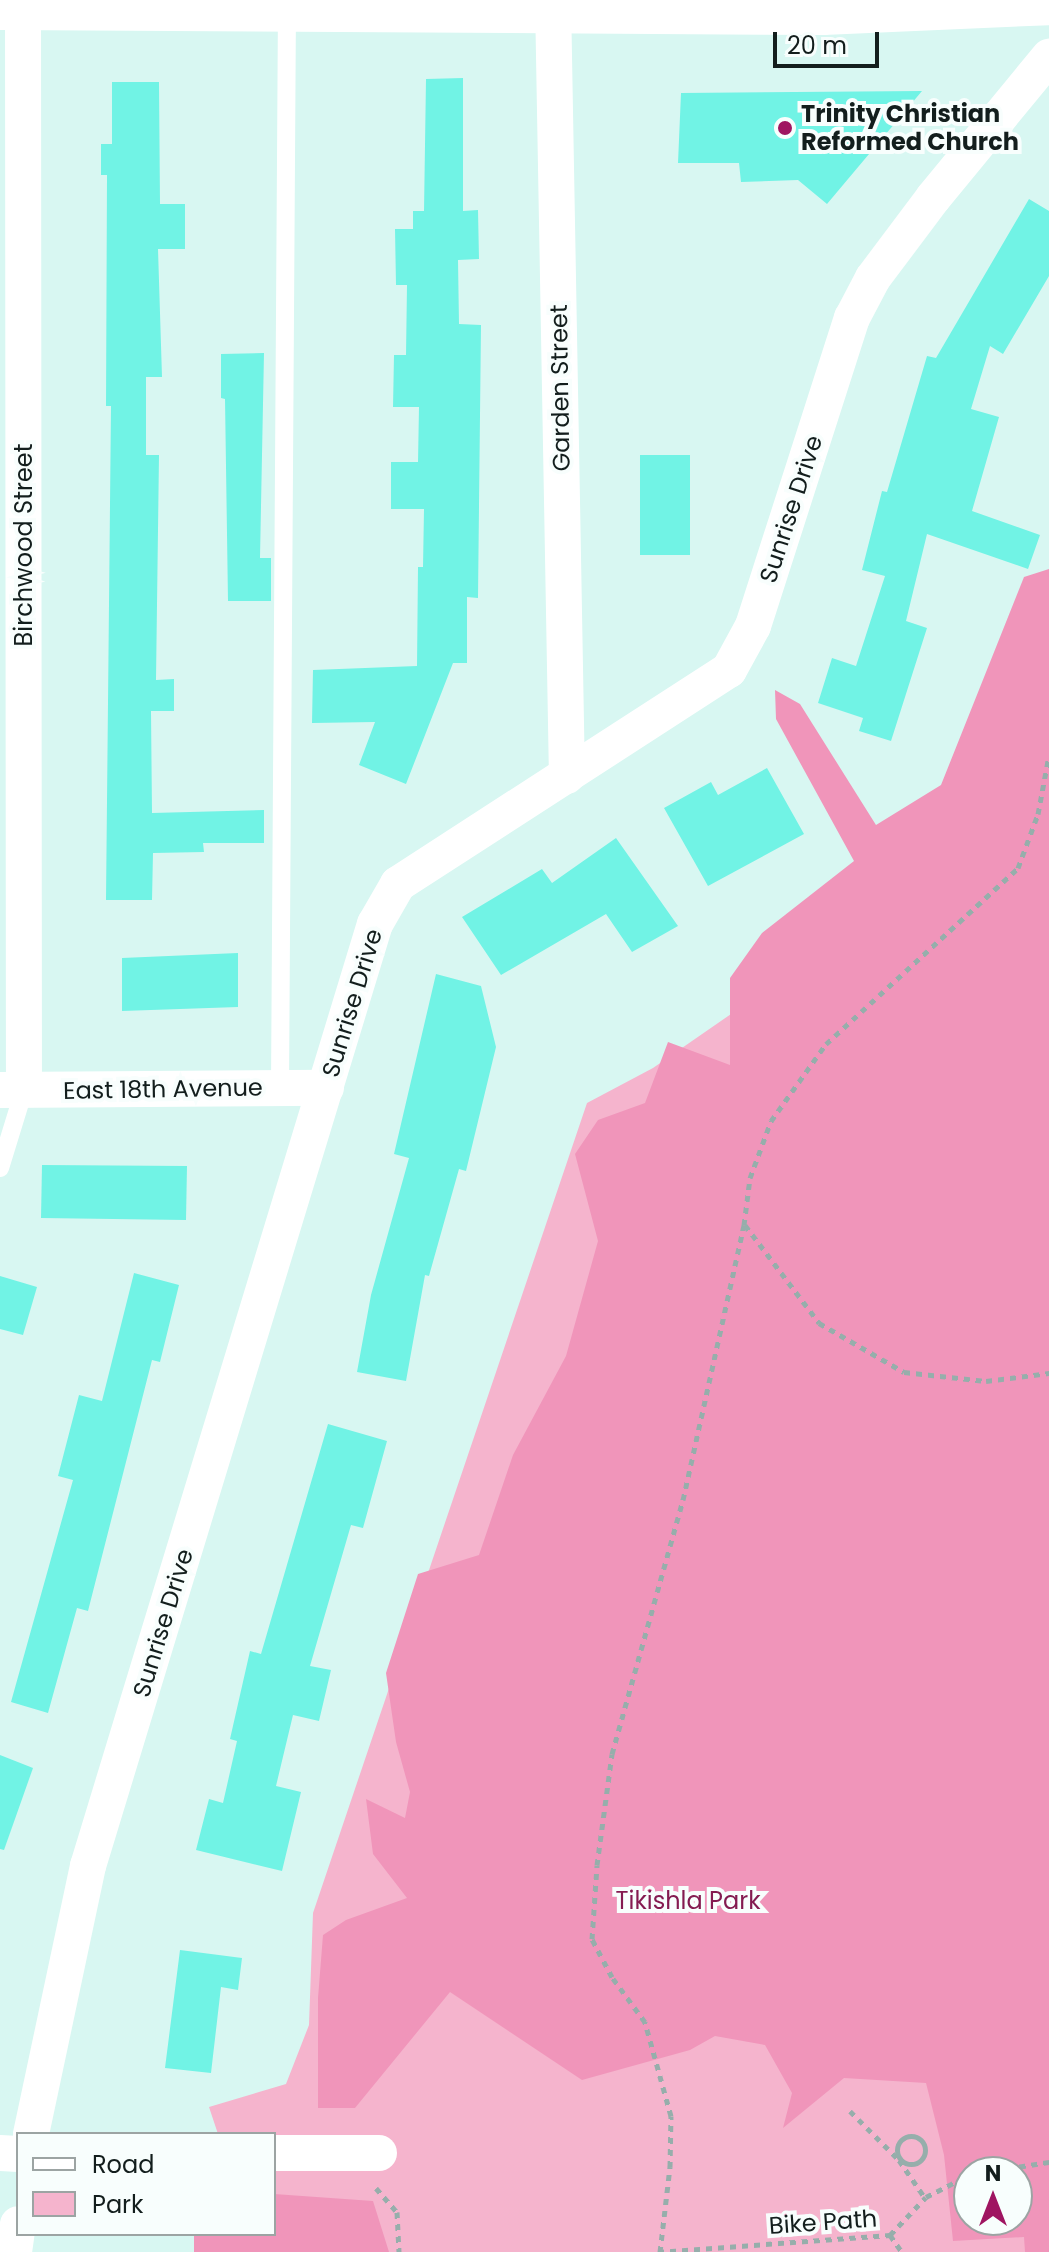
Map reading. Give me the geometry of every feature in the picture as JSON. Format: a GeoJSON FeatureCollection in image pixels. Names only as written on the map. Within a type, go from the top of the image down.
{"type":"FeatureCollection","features":[{"type":"Feature","properties":{"kind":"street","name":"Garden Street"},"geometry":{"type":"LineString","coordinates":[[553,7],[567,776]]}},
{"type":"Feature","properties":{"kind":"street"},"geometry":{"type":"LineString","coordinates":[[15,8],[1049,7]]}},
{"type":"Feature","properties":{"kind":"street","name":"Birchwood Street"},"geometry":{"type":"LineString","coordinates":[[12,1090],[15,8]]}},
{"type":"Feature","properties":{"kind":"street","name":"Sunrise Drive"},"geometry":{"type":"LineString","coordinates":[[31,2132],[88,1866],[375,924],[398,884],[729,670],[753,626],[852,318],[873,278],[933,198],[1049,57]]}},
{"type":"Feature","properties":{"kind":"street","name":"East 18th Avenue"},"geometry":{"type":"LineString","coordinates":[[12,1090],[326,1088]]}},
{"type":"Feature","properties":{"kind":"street"},"geometry":{"type":"LineString","coordinates":[[276,2153],[379,2153]]}},
{"type":"Feature","properties":{"kind":"lane"},"geometry":{"type":"LineString","coordinates":[[280,1088],[288,7]]}},
{"type":"Feature","properties":{"kind":"lane"},"geometry":{"type":"LineString","coordinates":[[0,1168],[12,1090]]}},
{"type":"Feature","properties":{"kind":"path"},"geometry":{"type":"LineString","coordinates":[[659,2252],[670,2167],[671,2116],[645,2022],[612,1977],[592,1939],[597,1865],[612,1754],[683,1500],[744,1225],[750,1178],[771,1121],[826,1044],[1018,868],[1038,814],[1049,755]]}},
{"type":"Feature","properties":{"kind":"path"},"geometry":{"type":"LineString","coordinates":[[744,1225],[819,1323],[904,1372],[986,1381],[1049,1373]]}},
{"type":"Feature","properties":{"kind":"path"},"geometry":{"type":"LineString","coordinates":[[850,2111],[899,2160],[925,2198]]}},
{"type":"Feature","properties":{"kind":"path"},"geometry":{"type":"LineString","coordinates":[[908,2136],[921,2140],[925,2148],[923,2158],[912,2164],[899,2160],[900,2141],[908,2136]]}},
{"type":"Feature","properties":{"kind":"path"},"geometry":{"type":"LineString","coordinates":[[336,2154],[381,2193],[397,2212],[399,2252]]}},
{"type":"Feature","properties":{"kind":"path","name":"Bike Path"},"geometry":{"type":"LineString","coordinates":[[659,2252],[890,2235],[925,2198],[953,2183]]}},
{"type":"Feature","properties":{"kind":"path"},"geometry":{"type":"LineString","coordinates":[[890,2235],[902,2252]]}},
{"type":"Feature","properties":{"kind":"green space","name":"Tikishla Park"},"geometry":{"type":"Polygon","coordinates":[[[1049,569],[1049,2252],[1025,2252],[1024,2237],[953,2241],[944,2155],[926,2083],[844,2078],[783,2128],[792,2093],[765,2045],[715,2036],[690,2050],[582,2080],[450,1992],[355,2108],[318,2108],[318,1998],[323,1935],[346,1920],[407,1898],[373,1854],[366,1799],[405,1818],[410,1792],[396,1742],[386,1673],[418,1574],[479,1555],[513,1455],[566,1356],[598,1241],[575,1154],[598,1120],[645,1103],[668,1042],[730,1065],[730,978],[762,933],[854,861],[776,719],[775,690],[800,704],[876,825],[941,785],[1024,577],[1049,569]]]}},
{"type":"Feature","properties":{"kind":"green space","name":"Tikishla Park"},"geometry":{"type":"Polygon","coordinates":[[[932,875],[1049,2252],[295,2252],[276,2224],[276,2132],[217,2132],[209,2107],[286,2084],[309,2025],[313,1913],[587,1103],[653,1068],[932,875]]]}},
{"type":"Feature","properties":{"kind":"green space"},"geometry":{"type":"Polygon","coordinates":[[[276,2194],[373,2201],[389,2252],[194,2252],[194,2236],[276,2236],[276,2194]]]}},
{"type":"Feature","properties":{"kind":"building"},"geometry":{"type":"Polygon","coordinates":[[[463,78],[463,211],[478,210],[479,259],[458,260],[459,324],[481,325],[478,598],[467,597],[467,663],[453,663],[406,784],[359,765],[375,722],[312,723],[313,670],[417,666],[418,567],[423,567],[424,509],[391,509],[391,462],[418,462],[419,407],[393,407],[394,355],[406,355],[407,285],[396,285],[395,229],[413,229],[413,211],[424,211],[426,79],[463,78]]]}},
{"type":"Feature","properties":{"kind":"building"},"geometry":{"type":"Polygon","coordinates":[[[112,82],[159,82],[160,204],[185,204],[185,249],[158,249],[162,377],[146,377],[146,455],[159,455],[156,680],[174,679],[174,711],[151,711],[152,813],[264,810],[264,843],[203,843],[204,852],[153,853],[152,900],[106,900],[111,406],[106,406],[107,175],[101,175],[101,144],[112,144],[112,82]]]}},
{"type":"Feature","properties":{"kind":"building","name":"Trinity Christian Reformed Church"},"geometry":{"type":"Polygon","coordinates":[[[922,91],[827,204],[798,180],[741,182],[739,163],[678,163],[681,93],[922,91]]]}},
{"type":"Feature","properties":{"kind":"building"},"geometry":{"type":"Polygon","coordinates":[[[1029,199],[1049,211],[1049,276],[1003,354],[990,346],[971,409],[999,417],[972,511],[1040,535],[1028,569],[927,534],[906,621],[927,628],[891,741],[859,731],[863,718],[818,703],[832,658],[856,666],[885,576],[862,570],[882,491],[887,492],[927,356],[936,358],[1029,199]]]}},
{"type":"Feature","properties":{"kind":"building"},"geometry":{"type":"Polygon","coordinates":[[[264,353],[260,558],[271,558],[271,601],[228,601],[225,399],[221,398],[221,354],[264,353]]]}},
{"type":"Feature","properties":{"kind":"building"},"geometry":{"type":"Polygon","coordinates":[[[640,455],[690,455],[690,555],[640,555],[640,455]]]}},
{"type":"Feature","properties":{"kind":"building"},"geometry":{"type":"Polygon","coordinates":[[[767,768],[804,834],[708,886],[664,808],[711,782],[718,795],[767,768]]]}},
{"type":"Feature","properties":{"kind":"building"},"geometry":{"type":"Polygon","coordinates":[[[616,838],[678,926],[632,952],[606,914],[501,975],[462,917],[542,869],[552,883],[616,838]]]}},
{"type":"Feature","properties":{"kind":"building"},"geometry":{"type":"Polygon","coordinates":[[[238,953],[238,1007],[122,1011],[122,958],[238,953]]]}},
{"type":"Feature","properties":{"kind":"building"},"geometry":{"type":"Polygon","coordinates":[[[436,974],[481,986],[496,1047],[466,1171],[459,1169],[429,1276],[425,1275],[406,1381],[357,1372],[371,1295],[409,1158],[394,1154],[436,974]]]}},
{"type":"Feature","properties":{"kind":"building"},"geometry":{"type":"Polygon","coordinates":[[[42,1165],[187,1166],[186,1220],[41,1218],[42,1165]]]}},
{"type":"Feature","properties":{"kind":"building"},"geometry":{"type":"Polygon","coordinates":[[[134,1273],[179,1285],[160,1362],[152,1360],[88,1611],[77,1608],[48,1713],[11,1702],[73,1480],[58,1476],[79,1395],[102,1401],[134,1273]]]}},
{"type":"Feature","properties":{"kind":"building"},"geometry":{"type":"Polygon","coordinates":[[[0,1276],[37,1287],[23,1335],[0,1329],[0,1276]]]}},
{"type":"Feature","properties":{"kind":"building"},"geometry":{"type":"Polygon","coordinates":[[[328,1424],[387,1441],[363,1528],[351,1525],[310,1666],[331,1670],[319,1721],[293,1715],[276,1786],[301,1792],[282,1871],[196,1850],[209,1799],[223,1803],[237,1741],[230,1739],[250,1651],[261,1654],[328,1424]]]}},
{"type":"Feature","properties":{"kind":"building"},"geometry":{"type":"Polygon","coordinates":[[[0,1755],[33,1768],[4,1850],[0,1849],[0,1755]]]}},
{"type":"Feature","properties":{"kind":"building"},"geometry":{"type":"Polygon","coordinates":[[[180,1950],[242,1958],[238,1990],[221,1987],[211,2073],[165,2068],[180,1950]]]}},
{"type":"Feature","properties":{"kind":"place","name":"Trinity Christian Reformed Church"},"geometry":{"type":"Point","coordinates":[785,128]}}]}
